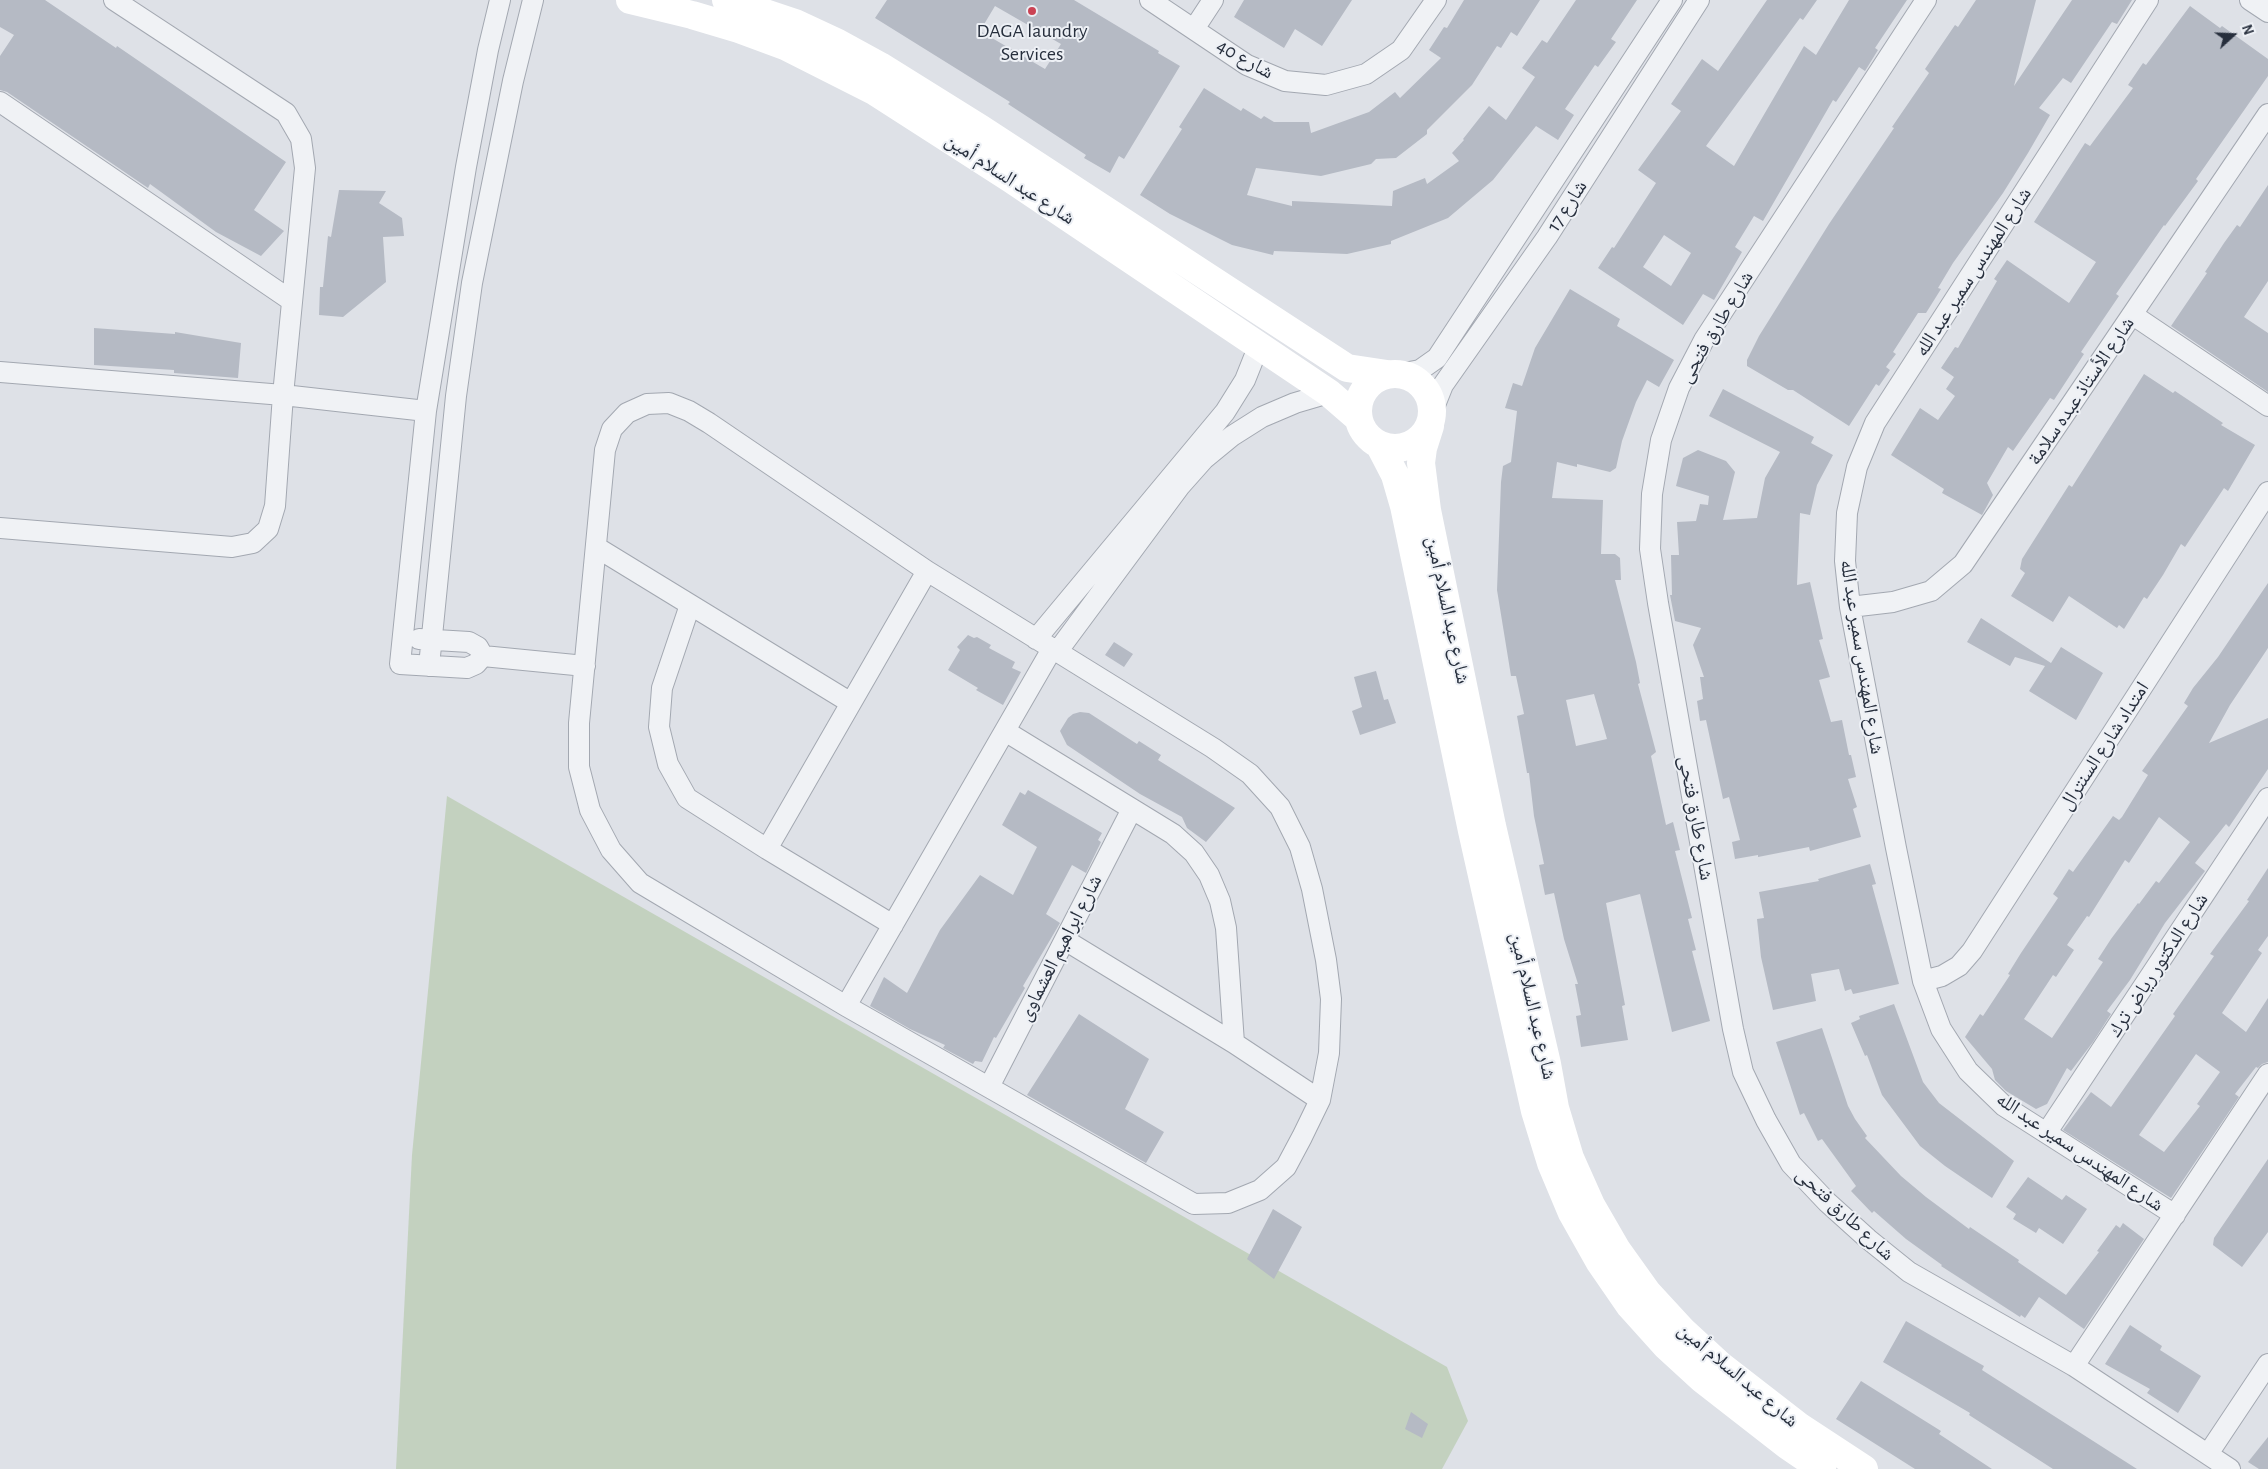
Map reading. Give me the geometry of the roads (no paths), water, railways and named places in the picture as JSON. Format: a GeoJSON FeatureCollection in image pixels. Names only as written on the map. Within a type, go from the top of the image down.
{"type":"FeatureCollection","features":[{"type":"Feature","properties":{"kind":"street"},"geometry":{"type":"LineString","coordinates":[[0,528],[232,547],[253,543],[268,529],[275,506],[283,395],[305,168],[301,139],[286,113],[114,0]]}},
{"type":"Feature","properties":{"kind":"street"},"geometry":{"type":"LineString","coordinates":[[483,656],[476,664],[467,668],[400,664],[426,411],[466,167],[488,50],[500,0]]}},
{"type":"Feature","properties":{"kind":"street"},"geometry":{"type":"LineString","coordinates":[[428,666],[456,396],[472,282],[512,81],[533,0]]}},
{"type":"Feature","properties":{"kind":"street","name":"شارع عبد السلام أمين"},"geometry":{"type":"LineString","coordinates":[[630,0],[692,14],[785,46],[975,140]]}},
{"type":"Feature","properties":{"kind":"street","name":"شارع عبد السلام أمين"},"geometry":{"type":"LineString","coordinates":[[726,0],[795,23],[838,43],[880,66],[975,140],[1018,168],[1347,368],[1393,374]]}},
{"type":"Feature","properties":{"kind":"street","name":"شارع 40"},"geometry":{"type":"LineString","coordinates":[[1150,0],[1247,65],[1285,81],[1326,84],[1366,74],[1401,50],[1436,0]]}},
{"type":"Feature","properties":{"kind":"street"},"geometry":{"type":"LineString","coordinates":[[1194,29],[1213,0]]}},
{"type":"Feature","properties":{"kind":"street","name":"شارع 17"},"geometry":{"type":"LineString","coordinates":[[1393,374],[1420,370],[1437,358],[1672,0]]}},
{"type":"Feature","properties":{"kind":"street","name":"شارع 17"},"geometry":{"type":"LineString","coordinates":[[1431,418],[1443,384],[1547,238],[1699,0]]}},
{"type":"Feature","properties":{"kind":"street","name":"شارع طارق فتحى"},"geometry":{"type":"LineString","coordinates":[[1926,0],[1704,340],[1679,388],[1659,449],[1652,494],[1650,549],[1733,1030],[1743,1072],[1766,1120],[1791,1164],[1868,1239],[1909,1272],[2074,1366],[2230,1469]]}},
{"type":"Feature","properties":{"kind":"street","name":"شارع المهندس سمير عبد الله"},"geometry":{"type":"LineString","coordinates":[[2148,0],[1875,423],[1857,467],[1847,513],[1844,561],[1850,607],[1923,982],[1941,1029],[1968,1071],[2004,1106],[2175,1215]]}},
{"type":"Feature","properties":{"kind":"street"},"geometry":{"type":"LineString","coordinates":[[2250,0],[2268,12]]}},
{"type":"Feature","properties":{"kind":"street"},"geometry":{"type":"LineString","coordinates":[[0,102],[292,301]]}},
{"type":"Feature","properties":{"kind":"street","name":"شارع الأستاذ عبده سلامة"},"geometry":{"type":"LineString","coordinates":[[1850,607],[1893,602],[1931,591],[1964,564],[2268,114]]}},
{"type":"Feature","properties":{"kind":"street","name":"شارع عبد السلام أمين"},"geometry":{"type":"LineString","coordinates":[[1018,168],[1259,346],[1330,393],[1358,419]]}},
{"type":"Feature","properties":{"kind":"street"},"geometry":{"type":"LineString","coordinates":[[2133,315],[2268,406]]}},
{"type":"Feature","properties":{"kind":"street"},"geometry":{"type":"LineString","coordinates":[[846,1006],[1005,731],[1049,647],[1175,482],[1225,412],[1245,380],[1259,346]]}},
{"type":"Feature","properties":{"kind":"street"},"geometry":{"type":"LineString","coordinates":[[0,372],[283,395],[426,411]]}},
{"type":"Feature","properties":{"kind":"street"},"geometry":{"type":"LineString","coordinates":[[1393,374],[1409,376],[1418,382],[1428,394],[1431,418],[1424,436],[1415,444],[1392,449],[1380,446],[1370,440],[1358,419],[1360,396],[1367,386],[1376,379],[1393,374]]}},
{"type":"Feature","properties":{"kind":"street"},"geometry":{"type":"LineString","coordinates":[[1175,482],[1232,436],[1262,417],[1295,403],[1330,393]]}},
{"type":"Feature","properties":{"kind":"street"},"geometry":{"type":"LineString","coordinates":[[669,403],[690,411],[927,571],[1212,748],[1250,774],[1280,807],[1300,846],[1312,889],[1331,999],[1330,1053],[1320,1100],[1286,1167],[1260,1190],[1228,1203],[1194,1204],[846,1006],[640,883],[611,850],[590,810],[579,767],[578,723],[605,450],[612,429],[627,413],[647,404],[669,403]]}},
{"type":"Feature","properties":{"kind":"street","name":"شارع عبد السلام أمين"},"geometry":{"type":"LineString","coordinates":[[1431,418],[1422,455],[1423,486],[1482,829],[1535,1111],[1551,1163],[1576,1221],[1598,1261],[1630,1306],[1666,1346],[1718,1391],[1788,1446],[1822,1469]]}},
{"type":"Feature","properties":{"kind":"street","name":"شارع عبد السلام أمين"},"geometry":{"type":"LineString","coordinates":[[1380,446],[1395,475],[1404,506],[1482,829],[1545,1055],[1555,1108],[1570,1158],[1591,1205],[1613,1242],[1647,1292],[1682,1330],[1720,1365],[1800,1427],[1864,1469]]}},
{"type":"Feature","properties":{"kind":"street","name":"امتداد شارع السنترال"},"geometry":{"type":"LineString","coordinates":[[1923,982],[1942,976],[1959,966],[1972,951],[2268,492]]}},
{"type":"Feature","properties":{"kind":"street"},"geometry":{"type":"LineString","coordinates":[[596,548],[851,703]]}},
{"type":"Feature","properties":{"kind":"street"},"geometry":{"type":"LineString","coordinates":[[767,849],[927,571]]}},
{"type":"Feature","properties":{"kind":"street"},"geometry":{"type":"LineString","coordinates":[[690,605],[662,688],[659,727],[668,764],[687,798],[893,925]]}},
{"type":"Feature","properties":{"kind":"street"},"geometry":{"type":"LineString","coordinates":[[404,637],[469,642],[478,647],[483,656]]}},
{"type":"Feature","properties":{"kind":"street"},"geometry":{"type":"LineString","coordinates":[[483,656],[585,666]]}},
{"type":"Feature","properties":{"kind":"street"},"geometry":{"type":"LineString","coordinates":[[1005,731],[1173,834],[1194,853],[1210,875],[1220,900],[1226,928],[1234,1043]]}},
{"type":"Feature","properties":{"kind":"street","name":"شارع الدكتور رياض ترك"},"geometry":{"type":"LineString","coordinates":[[2047,1132],[2268,798]]}},
{"type":"Feature","properties":{"kind":"street","name":"شارع ابراهيم العشماوى"},"geometry":{"type":"LineString","coordinates":[[989,1087],[1132,809]]}},
{"type":"Feature","properties":{"kind":"street"},"geometry":{"type":"LineString","coordinates":[[1065,940],[1234,1043],[1320,1100]]}},
{"type":"Feature","properties":{"kind":"street"},"geometry":{"type":"LineString","coordinates":[[2074,1366],[2268,1074]]}},
{"type":"Feature","properties":{"kind":"street"},"geometry":{"type":"LineString","coordinates":[[2208,1454],[2268,1364]]}},
{"type":"Feature","properties":{"kind":"place","name":"DAGA laundry Services"},"geometry":{"type":"Point","coordinates":[1032,11]}}]}
